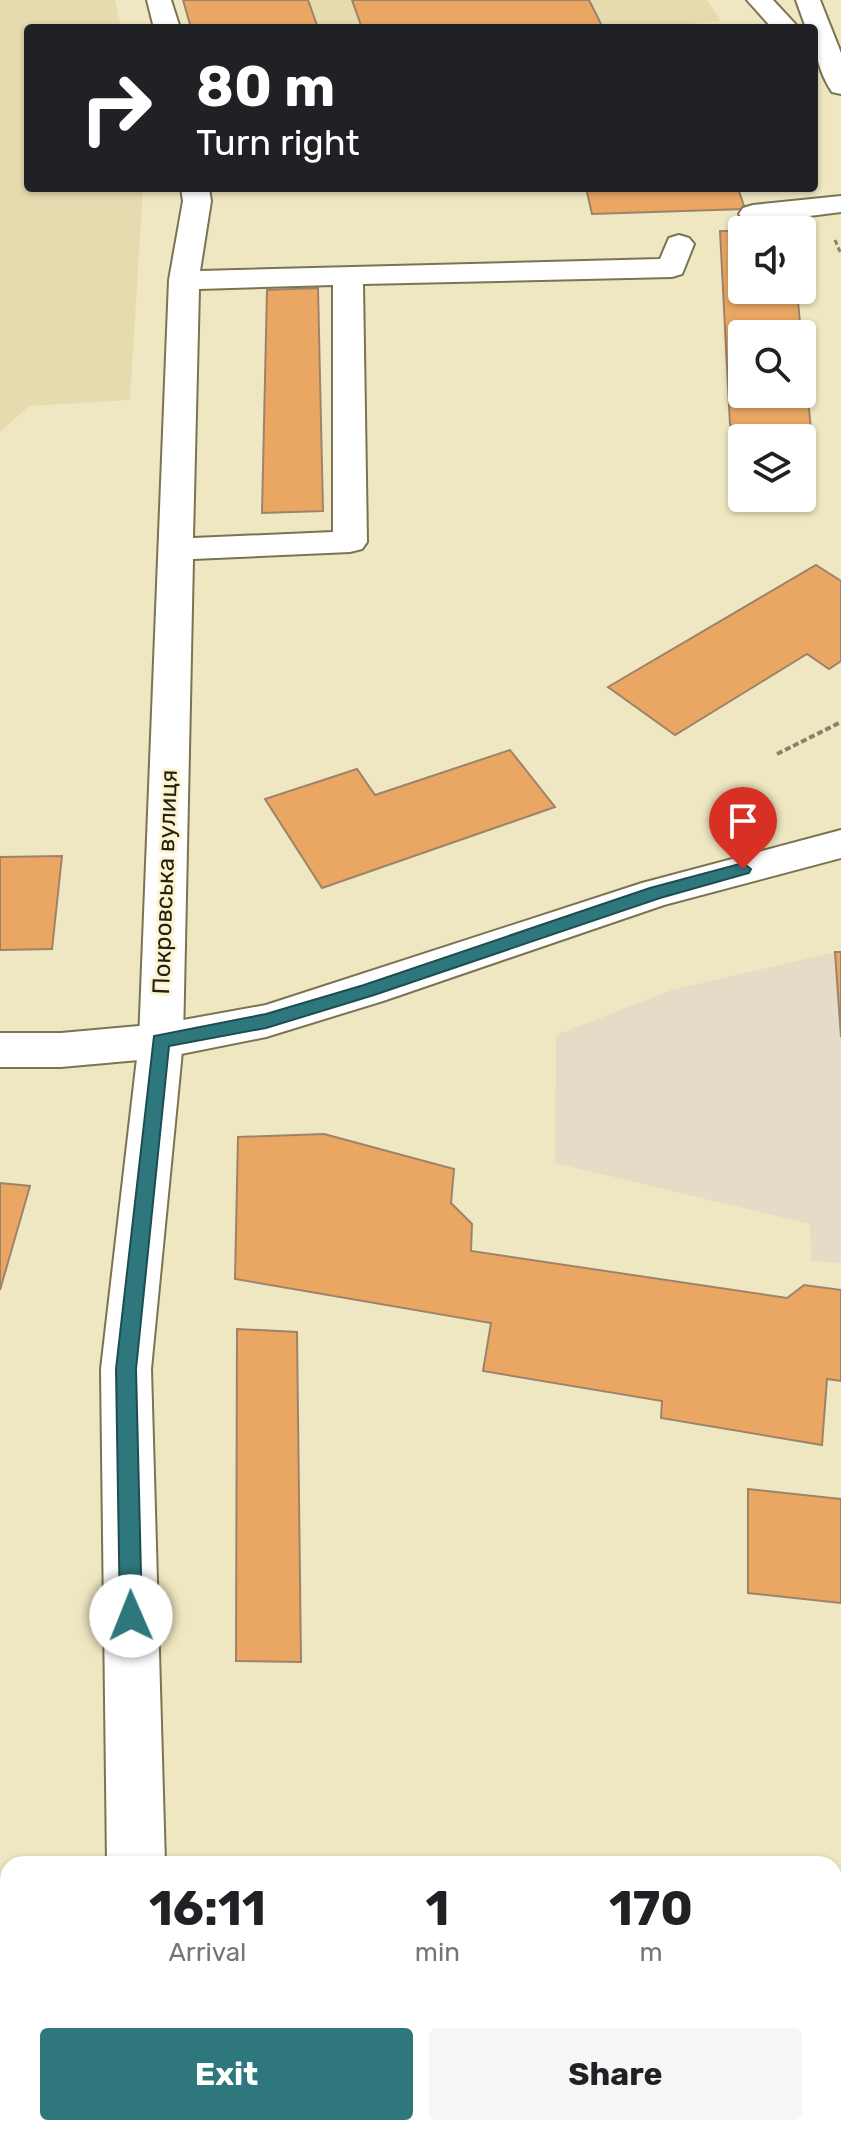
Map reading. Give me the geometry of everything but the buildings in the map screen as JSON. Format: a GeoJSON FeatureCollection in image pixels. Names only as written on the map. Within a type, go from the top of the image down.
{"type":"FeatureCollection","features":[{"type":"Feature","properties":{"kind":"main road"},"geometry":{"type":"LineString","coordinates":[[159,0],[166,24]]}},
{"type":"Feature","properties":{"kind":"main road"},"geometry":{"type":"LineString","coordinates":[[759,0],[782,24]]}},
{"type":"Feature","properties":{"kind":"main road"},"geometry":{"type":"LineString","coordinates":[[808,0],[815,24]]}},
{"type":"Feature","properties":{"kind":"main road"},"geometry":{"type":"LineString","coordinates":[[818,32],[829,68]]}},
{"type":"Feature","properties":{"kind":"main road","name":"Покровська вулиця"},"geometry":{"type":"LineString","coordinates":[[136,1856],[126,1369],[161,1041],[184,280],[197,201],[196,192]]}},
{"type":"Feature","properties":{"kind":"main road"},"geometry":{"type":"LineString","coordinates":[[753,214],[841,204]]}},
{"type":"Feature","properties":{"kind":"main road"},"geometry":{"type":"LineString","coordinates":[[184,280],[672,268],[679,244]]}},
{"type":"Feature","properties":{"kind":"main road"},"geometry":{"type":"LineString","coordinates":[[176,549],[350,542],[348,276]]}},
{"type":"Feature","properties":{"kind":"main road"},"geometry":{"type":"LineString","coordinates":[[0,1050],[61,1050],[161,1041],[266,1021],[656,893],[841,844]]}},
{"type":"Feature","properties":{"kind":"path"},"geometry":{"type":"LineString","coordinates":[[777,754],[841,722]]}},
{"type":"Feature","properties":{"kind":"shaded area"},"geometry":{"type":"Polygon","coordinates":[[[0,0],[115,0],[120,24],[24,24],[24,192],[143,192],[130,400],[29,406],[0,432],[0,0]]]}},
{"type":"Feature","properties":{"kind":"shaded area"},"geometry":{"type":"Polygon","coordinates":[[[183,0],[707,0],[721,21],[687,24],[190,24],[183,0]]]}},
{"type":"Feature","properties":{"kind":"shaded area"},"geometry":{"type":"Polygon","coordinates":[[[841,952],[841,1263],[811,1261],[810,1224],[555,1163],[556,1035],[672,990],[841,952]]]}},
{"type":"Feature","properties":{"kind":"route"},"geometry":{"type":"LineString","coordinates":[[131,1616],[126,1369],[161,1041],[266,1021],[656,893],[743,869]]}}]}
